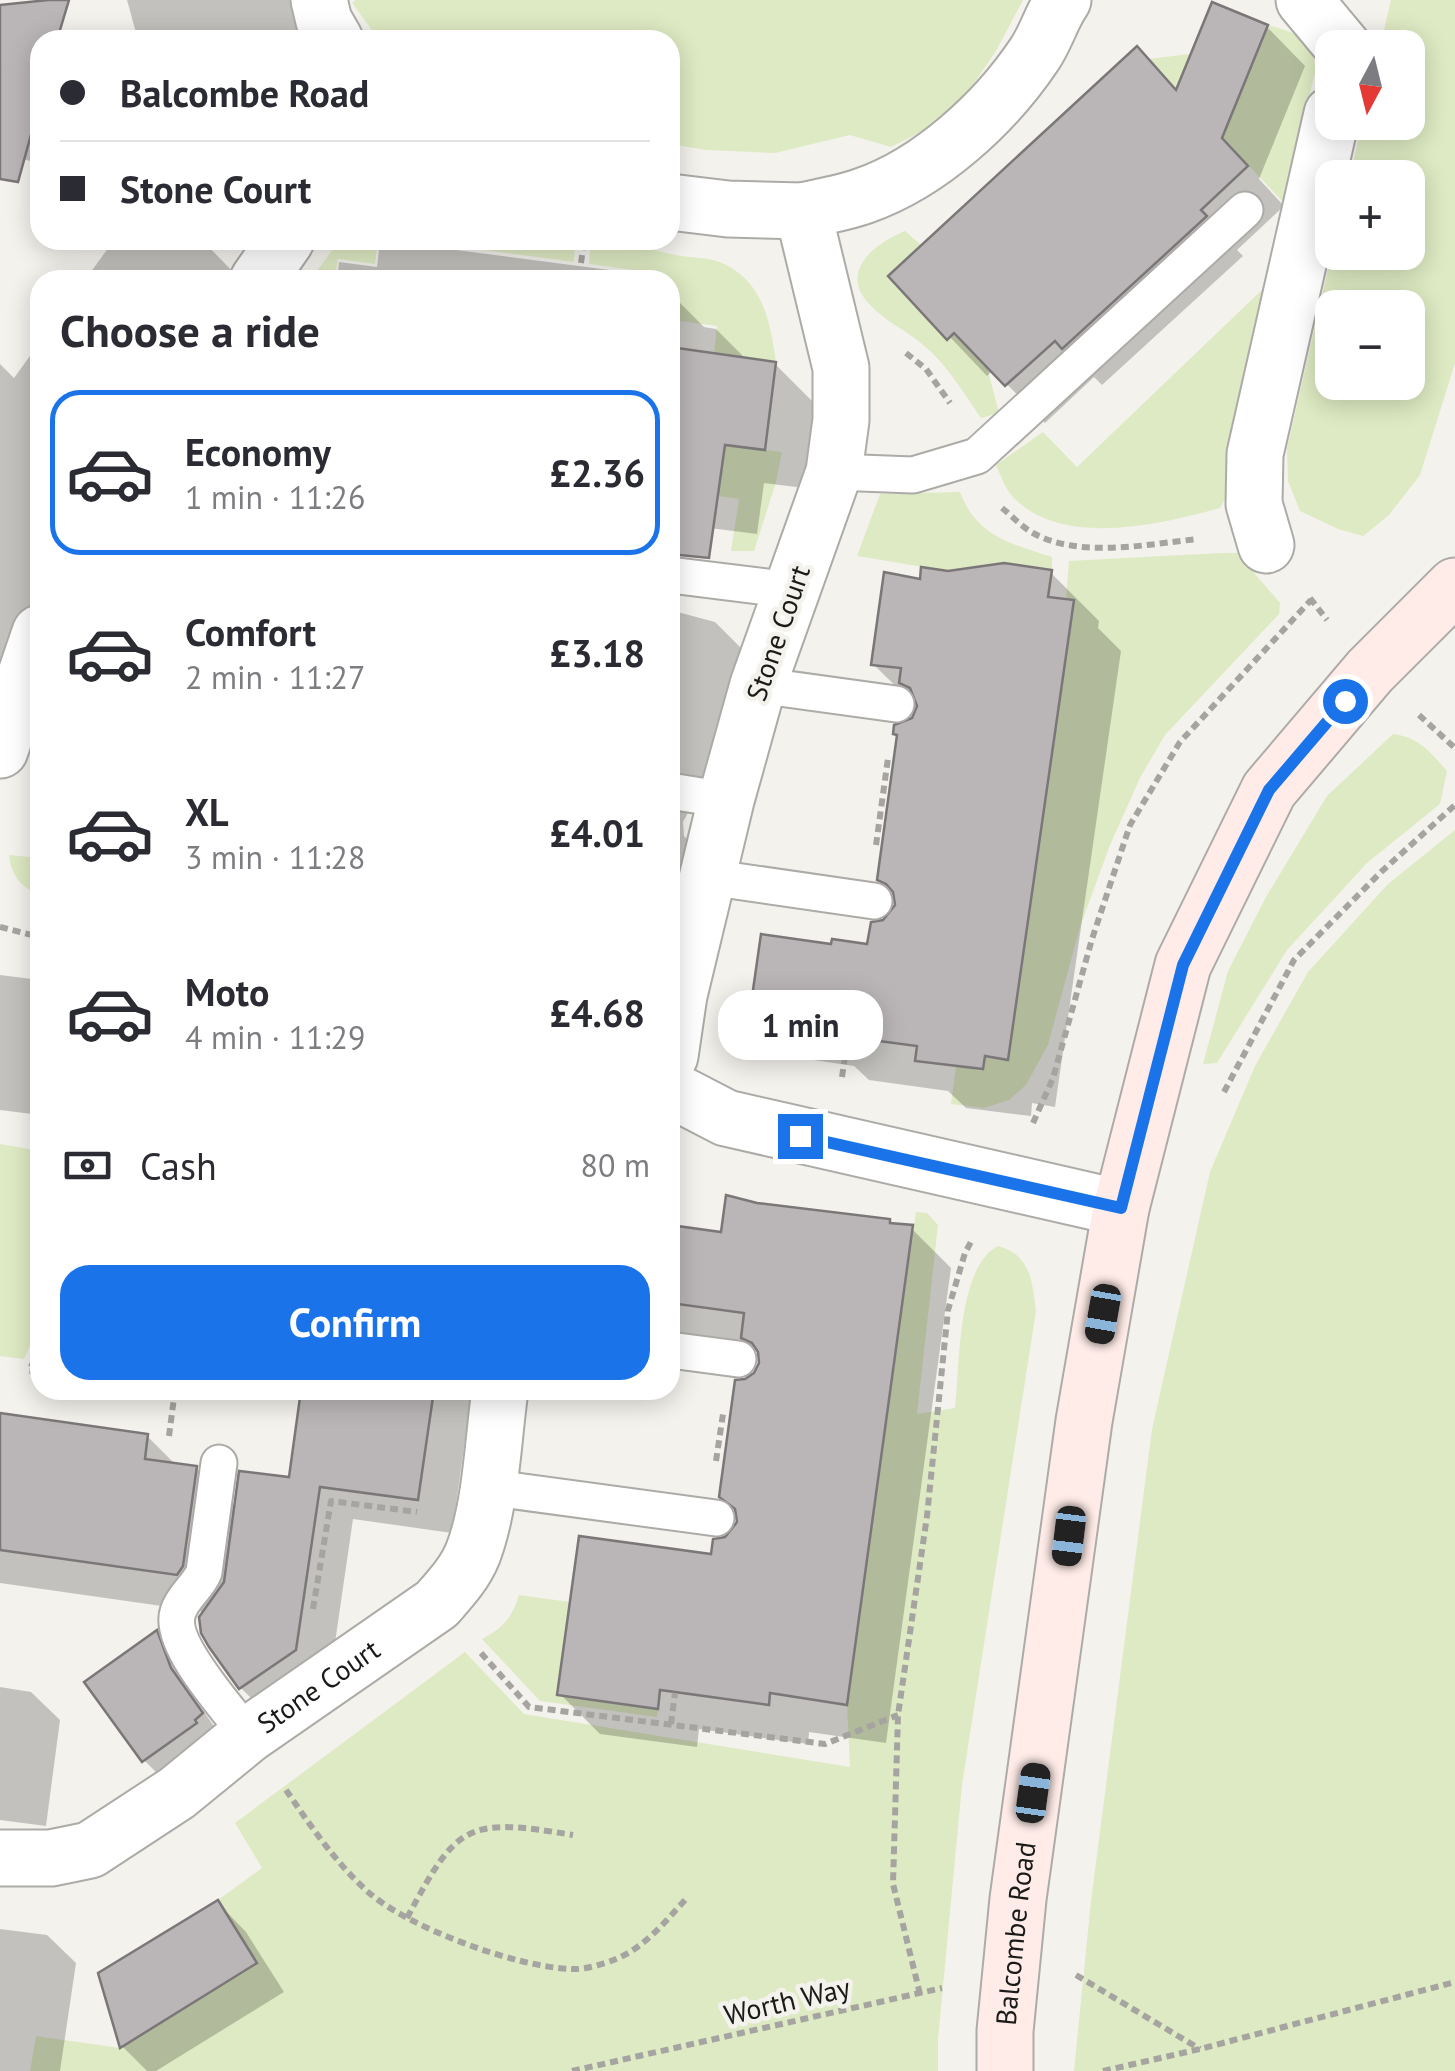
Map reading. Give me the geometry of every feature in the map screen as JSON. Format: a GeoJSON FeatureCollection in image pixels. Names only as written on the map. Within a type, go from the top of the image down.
{"type":"FeatureCollection","features":[{"type":"Feature","properties":{"kind":"main road","name":"Balcombe Road"},"geometry":{"type":"LineString","coordinates":[[1005,2051],[1010,1971],[1084,1421],[1121,1208],[1183,965],[1269,790],[1370,672],[1455,586]]}},
{"type":"Feature","properties":{"kind":"street"},"geometry":{"type":"LineString","coordinates":[[319,0],[330,30]]}},
{"type":"Feature","properties":{"kind":"street"},"geometry":{"type":"LineString","coordinates":[[680,203],[728,209],[803,210],[864,196],[902,178],[950,144],[993,105],[1036,54],[1063,0]]}},
{"type":"Feature","properties":{"kind":"street"},"geometry":{"type":"LineString","coordinates":[[1304,0],[1330,30]]}},
{"type":"Feature","properties":{"kind":"street"},"geometry":{"type":"LineString","coordinates":[[1351,30],[1359,0]]}},
{"type":"Feature","properties":{"kind":"street"},"geometry":{"type":"LineString","coordinates":[[1266,545],[1254,504],[1255,454],[1326,140]]}},
{"type":"Feature","properties":{"kind":"street","name":"Stone Court"},"geometry":{"type":"LineString","coordinates":[[680,991],[758,686],[834,472],[841,420],[841,368],[803,210]]}},
{"type":"Feature","properties":{"kind":"street"},"geometry":{"type":"LineString","coordinates":[[0,750],[30,662]]}},
{"type":"Feature","properties":{"kind":"street"},"geometry":{"type":"LineString","coordinates":[[680,1093],[726,1118],[1121,1208]]}},
{"type":"Feature","properties":{"kind":"street","name":"Stone Court"},"geometry":{"type":"LineString","coordinates":[[0,1858],[51,1858],[90,1850],[177,1794],[297,1699],[437,1604],[458,1580],[473,1552],[499,1400]]}},
{"type":"Feature","properties":{"kind":"lane"},"geometry":{"type":"LineString","coordinates":[[834,472],[913,475],[978,456],[1245,210]]}},
{"type":"Feature","properties":{"kind":"lane"},"geometry":{"type":"LineString","coordinates":[[680,575],[791,590]]}},
{"type":"Feature","properties":{"kind":"lane"},"geometry":{"type":"LineString","coordinates":[[758,686],[893,703]]}},
{"type":"Feature","properties":{"kind":"lane"},"geometry":{"type":"LineString","coordinates":[[680,793],[726,800]]}},
{"type":"Feature","properties":{"kind":"lane"},"geometry":{"type":"LineString","coordinates":[[708,877],[871,901]]}},
{"type":"Feature","properties":{"kind":"lane"},"geometry":{"type":"LineString","coordinates":[[680,1351],[734,1358]]}},
{"type":"Feature","properties":{"kind":"lane"},"geometry":{"type":"LineString","coordinates":[[219,1463],[204,1572],[177,1613],[176,1631],[185,1650],[248,1735]]}},
{"type":"Feature","properties":{"kind":"lane"},"geometry":{"type":"LineString","coordinates":[[484,1504],[712,1518]]}},
{"type":"Feature","properties":{"kind":"path"},"geometry":{"type":"LineString","coordinates":[[581,263],[583,250]]}},
{"type":"Feature","properties":{"kind":"path"},"geometry":{"type":"LineString","coordinates":[[827,305],[891,342],[926,369],[960,416],[1000,506],[1033,534],[1075,546],[1198,539],[1266,545],[1370,672],[1455,748]]}},
{"type":"Feature","properties":{"kind":"path"},"geometry":{"type":"LineString","coordinates":[[920,1994],[893,1884],[898,1715],[927,1516],[948,1310],[964,1253],[1008,1181],[1053,1078],[1092,939],[1130,825],[1180,742],[1311,600]]}},
{"type":"Feature","properties":{"kind":"path"},"geometry":{"type":"LineString","coordinates":[[871,901],[885,804],[890,741],[885,736],[893,703]]}},
{"type":"Feature","properties":{"kind":"path"},"geometry":{"type":"LineString","coordinates":[[1221,1098],[1294,960],[1380,872],[1455,804]]}},
{"type":"Feature","properties":{"kind":"path"},"geometry":{"type":"LineString","coordinates":[[0,927],[30,934]]}},
{"type":"Feature","properties":{"kind":"path"},"geometry":{"type":"LineString","coordinates":[[842,1072],[848,1037]]}},
{"type":"Feature","properties":{"kind":"path"},"geometry":{"type":"LineString","coordinates":[[712,1518],[734,1358]]}},
{"type":"Feature","properties":{"kind":"path"},"geometry":{"type":"LineString","coordinates":[[297,1699],[331,1500],[484,1504]]}},
{"type":"Feature","properties":{"kind":"path"},"geometry":{"type":"LineString","coordinates":[[437,1604],[528,1707],[825,1744],[898,1715]]}},
{"type":"Feature","properties":{"kind":"path"},"geometry":{"type":"LineString","coordinates":[[671,1724],[675,1692]]}},
{"type":"Feature","properties":{"kind":"path"},"geometry":{"type":"LineString","coordinates":[[248,1735],[339,1862],[369,1892],[407,1918],[510,1960],[574,1970],[614,1960],[647,1942],[685,1900]]}},
{"type":"Feature","properties":{"kind":"path"},"geometry":{"type":"LineString","coordinates":[[407,1918],[430,1874],[454,1841],[484,1828],[502,1826],[573,1835]]}},
{"type":"Feature","properties":{"kind":"path","name":"Worth Way"},"geometry":{"type":"LineString","coordinates":[[572,2071],[1010,1971]]}},
{"type":"Feature","properties":{"kind":"path"},"geometry":{"type":"LineString","coordinates":[[1070,1971],[1200,2049]]}},
{"type":"Feature","properties":{"kind":"path"},"geometry":{"type":"LineString","coordinates":[[1103,2071],[1455,1982]]}},
{"type":"Feature","properties":{"kind":"green space"},"geometry":{"type":"Polygon","coordinates":[[[1023,0],[996,51],[951,117],[891,147],[850,135],[775,153],[680,146],[680,30],[372,30],[352,3],[1023,0]]]}},
{"type":"Feature","properties":{"kind":"green space"},"geometry":{"type":"Polygon","coordinates":[[[1391,0],[1455,0],[1455,363],[1420,475],[1389,515],[1363,536],[1300,511],[1288,481],[1287,448],[1315,326],[1315,400],[1425,400],[1425,290],[1323,290],[1328,270],[1425,270],[1425,160],[1354,160],[1358,140],[1425,140],[1425,30],[1384,30],[1391,0]]]}},
{"type":"Feature","properties":{"kind":"green space"},"geometry":{"type":"Polygon","coordinates":[[[1268,25],[1301,38],[1310,49],[1315,72],[1284,203],[1148,59],[1190,54],[1247,77],[1268,25]]]}},
{"type":"Feature","properties":{"kind":"green space"},"geometry":{"type":"Polygon","coordinates":[[[905,231],[921,245],[889,276],[947,339],[955,332],[987,367],[999,413],[981,418],[939,360],[861,294],[859,271],[864,261],[882,243],[905,231]]]}},
{"type":"Feature","properties":{"kind":"green space"},"geometry":{"type":"Polygon","coordinates":[[[332,250],[377,250],[375,264],[338,259],[336,270],[318,270],[332,250]]]}},
{"type":"Feature","properties":{"kind":"green space"},"geometry":{"type":"Polygon","coordinates":[[[484,250],[575,250],[574,262],[484,250]]]}},
{"type":"Feature","properties":{"kind":"green space"},"geometry":{"type":"Polygon","coordinates":[[[590,250],[654,250],[722,263],[756,292],[771,332],[776,362],[714,353],[717,326],[680,321],[680,270],[633,270],[589,264],[590,250]]]}},
{"type":"Feature","properties":{"kind":"green space"},"geometry":{"type":"Polygon","coordinates":[[[1265,287],[1231,429],[1230,490],[1220,508],[1142,525],[1086,528],[1036,514],[1012,496],[996,465],[1043,432],[1077,467],[1265,287]]]}},
{"type":"Feature","properties":{"kind":"green space"},"geometry":{"type":"Polygon","coordinates":[[[725,445],[782,452],[754,551],[731,551],[739,499],[718,496],[725,445]]]}},
{"type":"Feature","properties":{"kind":"green space"},"geometry":{"type":"Polygon","coordinates":[[[960,492],[986,529],[1052,557],[1052,570],[1004,563],[948,571],[857,556],[880,494],[960,492]]]}},
{"type":"Feature","properties":{"kind":"green space"},"geometry":{"type":"Polygon","coordinates":[[[1237,553],[1280,603],[1279,614],[1165,735],[1140,778],[1080,927],[1048,1045],[1026,1085],[1009,1100],[984,1108],[951,1104],[956,1066],[982,1071],[985,1056],[1008,1059],[1074,601],[1066,599],[1069,561],[1237,553]]]}},
{"type":"Feature","properties":{"kind":"green space"},"geometry":{"type":"Polygon","coordinates":[[[1393,734],[1417,742],[1447,771],[1440,804],[1367,863],[1287,950],[1217,1063],[1203,1064],[1228,971],[1266,897],[1327,796],[1393,734]]]}},
{"type":"Feature","properties":{"kind":"green space"},"geometry":{"type":"Polygon","coordinates":[[[1455,830],[1455,2071],[1074,2071],[1091,1901],[1152,1429],[1210,1172],[1255,1066],[1308,972],[1388,884],[1455,830]]]}},
{"type":"Feature","properties":{"kind":"green space"},"geometry":{"type":"Polygon","coordinates":[[[9,855],[30,857],[30,890],[18,880],[9,855]]]}},
{"type":"Feature","properties":{"kind":"green space"},"geometry":{"type":"Polygon","coordinates":[[[0,1144],[30,1149],[30,1346],[24,1359],[0,1356],[0,1144]]]}},
{"type":"Feature","properties":{"kind":"green space"},"geometry":{"type":"Polygon","coordinates":[[[916,1212],[927,1213],[938,1225],[917,1414],[955,1408],[968,1295],[985,1257],[998,1246],[1017,1256],[1028,1271],[1036,1311],[962,1785],[938,2071],[30,2071],[36,2036],[120,2048],[257,1963],[218,1900],[262,1868],[235,1823],[465,1652],[524,1714],[850,1767],[847,1705],[916,1212]]]}},
{"type":"Feature","properties":{"kind":"green space"},"geometry":{"type":"Polygon","coordinates":[[[519,1595],[570,1602],[558,1695],[658,1709],[657,1717],[540,1701],[482,1639],[506,1622],[519,1595]]]}},
{"type":"Feature","properties":{"kind":"building"},"geometry":{"type":"Polygon","coordinates":[[[69,0],[60,30],[30,30],[30,138],[18,182],[0,179],[0,5],[69,0]]]}},
{"type":"Feature","properties":{"kind":"building"},"geometry":{"type":"Polygon","coordinates":[[[1212,2],[1268,25],[1222,138],[1248,166],[1201,210],[1207,216],[1062,349],[1055,341],[1005,386],[954,333],[947,340],[888,276],[1137,46],[1176,90],[1212,2]]]}},
{"type":"Feature","properties":{"kind":"building"},"geometry":{"type":"Polygon","coordinates":[[[680,348],[776,362],[765,450],[725,445],[709,558],[680,555],[680,348]]]}},
{"type":"Feature","properties":{"kind":"building"},"geometry":{"type":"Polygon","coordinates":[[[1004,563],[1052,570],[1048,597],[1074,600],[1008,1060],[985,1056],[983,1069],[915,1061],[917,1046],[818,1033],[820,1021],[750,1011],[761,934],[831,944],[832,939],[867,944],[871,922],[883,920],[895,905],[893,892],[877,880],[897,735],[893,734],[894,725],[912,718],[917,706],[910,688],[899,683],[901,668],[871,665],[884,572],[920,579],[921,567],[948,571],[1004,563]]]}},
{"type":"Feature","properties":{"kind":"building"},"geometry":{"type":"Polygon","coordinates":[[[726,1195],[913,1225],[847,1705],[770,1693],[769,1705],[660,1690],[658,1709],[557,1695],[579,1536],[711,1554],[713,1539],[725,1537],[737,1522],[735,1509],[719,1497],[735,1380],[754,1373],[759,1363],[758,1352],[752,1343],[741,1338],[744,1313],[680,1304],[680,1226],[721,1232],[726,1195]]]}},
{"type":"Feature","properties":{"kind":"building"},"geometry":{"type":"Polygon","coordinates":[[[300,1400],[433,1400],[418,1500],[320,1487],[296,1650],[239,1689],[201,1633],[199,1617],[224,1582],[239,1471],[289,1477],[300,1400]]]}},
{"type":"Feature","properties":{"kind":"building"},"geometry":{"type":"Polygon","coordinates":[[[0,1413],[148,1434],[145,1459],[197,1466],[183,1566],[177,1575],[0,1550],[0,1413]]]}},
{"type":"Feature","properties":{"kind":"building"},"geometry":{"type":"Polygon","coordinates":[[[157,1630],[171,1668],[203,1713],[195,1720],[197,1723],[142,1762],[84,1682],[157,1630]]]}},
{"type":"Feature","properties":{"kind":"building"},"geometry":{"type":"Polygon","coordinates":[[[218,1900],[257,1963],[120,2048],[98,1973],[218,1900]]]}},
{"type":"Feature","properties":{"kind":"route"},"geometry":{"type":"LineString","coordinates":[[800,1136],[1121,1208],[1183,965],[1269,790],[1345,701]]}}]}
